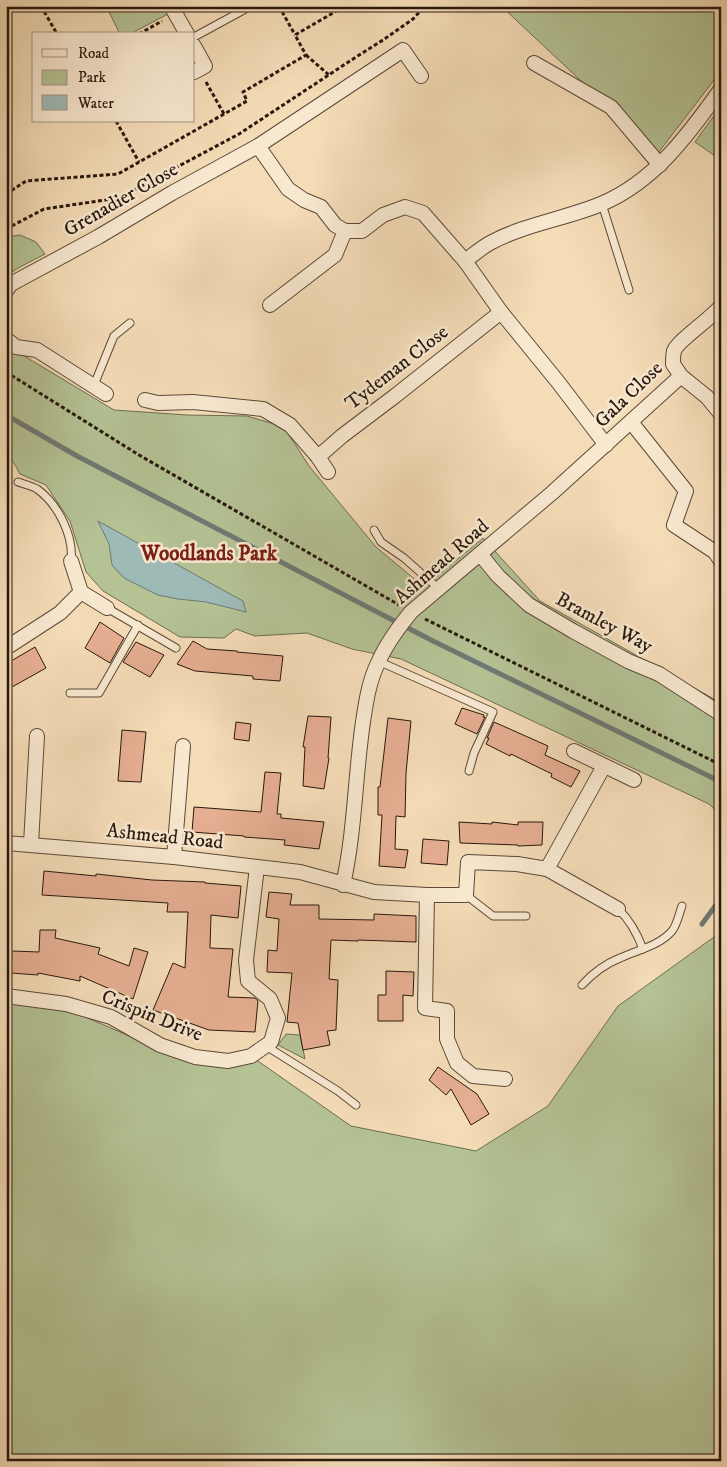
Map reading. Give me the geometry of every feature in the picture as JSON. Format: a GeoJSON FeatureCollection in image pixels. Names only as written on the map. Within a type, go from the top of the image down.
{"type":"FeatureCollection","features":[{"type":"Feature","properties":{"kind":"street"},"geometry":{"type":"LineString","coordinates":[[173,10],[186,32]]}},
{"type":"Feature","properties":{"kind":"street"},"geometry":{"type":"LineString","coordinates":[[195,48],[205,66],[196,70]]}},
{"type":"Feature","properties":{"kind":"street","name":"Grenadier Close"},"geometry":{"type":"LineString","coordinates":[[6,290],[11,284],[258,146],[403,50],[421,76]]}},
{"type":"Feature","properties":{"kind":"street"},"geometry":{"type":"LineString","coordinates":[[534,63],[611,107],[660,165]]}},
{"type":"Feature","properties":{"kind":"street"},"geometry":{"type":"LineString","coordinates":[[465,261],[488,244],[514,231],[602,204],[634,186],[660,165],[695,125],[721,89]]}},
{"type":"Feature","properties":{"kind":"street"},"geometry":{"type":"LineString","coordinates":[[258,146],[288,189],[304,200],[321,207],[335,225],[346,231],[362,230],[383,215],[405,207],[423,213],[465,261],[501,312],[606,445]]}},
{"type":"Feature","properties":{"kind":"street"},"geometry":{"type":"LineString","coordinates":[[270,305],[335,255],[346,231]]}},
{"type":"Feature","properties":{"kind":"street","name":"Gala Close"},"geometry":{"type":"LineString","coordinates":[[606,445],[681,376],[673,364],[674,350],[721,306]]}},
{"type":"Feature","properties":{"kind":"street","name":"Tydeman Close"},"geometry":{"type":"LineString","coordinates":[[318,457],[342,436],[501,312]]}},
{"type":"Feature","properties":{"kind":"street"},"geometry":{"type":"LineString","coordinates":[[6,339],[16,347],[37,350],[106,394]]}},
{"type":"Feature","properties":{"kind":"street"},"geometry":{"type":"LineString","coordinates":[[681,376],[707,397],[721,414]]}},
{"type":"Feature","properties":{"kind":"street"},"geometry":{"type":"LineString","coordinates":[[145,400],[158,403],[193,402],[263,409],[290,425],[318,457],[328,472]]}},
{"type":"Feature","properties":{"kind":"street"},"geometry":{"type":"LineString","coordinates":[[632,422],[686,491],[674,525],[715,552],[721,561]]}},
{"type":"Feature","properties":{"kind":"street","name":"Ashmead Road"},"geometry":{"type":"LineString","coordinates":[[6,843],[174,857],[300,872],[344,885],[349,860],[360,743],[366,701],[378,661],[408,614],[606,445]]}},
{"type":"Feature","properties":{"kind":"street","name":"Bramley Way"},"geometry":{"type":"LineString","coordinates":[[480,554],[498,576],[528,605],[620,657],[659,674],[721,714]]}},
{"type":"Feature","properties":{"kind":"street"},"geometry":{"type":"LineString","coordinates":[[71,561],[81,592],[107,608]]}},
{"type":"Feature","properties":{"kind":"street"},"geometry":{"type":"LineString","coordinates":[[6,648],[60,613],[81,592]]}},
{"type":"Feature","properties":{"kind":"street"},"geometry":{"type":"LineString","coordinates":[[31,844],[37,736]]}},
{"type":"Feature","properties":{"kind":"street"},"geometry":{"type":"LineString","coordinates":[[174,857],[183,746]]}},
{"type":"Feature","properties":{"kind":"street"},"geometry":{"type":"LineString","coordinates":[[574,751],[634,780]]}},
{"type":"Feature","properties":{"kind":"street"},"geometry":{"type":"LineString","coordinates":[[547,869],[604,766]]}},
{"type":"Feature","properties":{"kind":"street"},"geometry":{"type":"LineString","coordinates":[[344,885],[374,892],[466,895],[468,862],[517,864],[547,869],[618,909]]}},
{"type":"Feature","properties":{"kind":"street"},"geometry":{"type":"LineString","coordinates":[[257,867],[246,960],[248,981],[270,999],[278,1018],[271,1042],[266,1046]]}},
{"type":"Feature","properties":{"kind":"street"},"geometry":{"type":"LineString","coordinates":[[428,895],[425,1008],[447,1010],[447,1039],[457,1063],[473,1076],[505,1079]]}},
{"type":"Feature","properties":{"kind":"street","name":"Crispin Drive"},"geometry":{"type":"LineString","coordinates":[[6,996],[66,1004],[111,1018],[160,1045],[194,1057],[228,1061],[251,1056],[266,1046]]}},
{"type":"Feature","properties":{"kind":"lane"},"geometry":{"type":"LineString","coordinates":[[195,36],[251,6]]}},
{"type":"Feature","properties":{"kind":"lane"},"geometry":{"type":"LineString","coordinates":[[602,204],[629,290]]}},
{"type":"Feature","properties":{"kind":"lane"},"geometry":{"type":"LineString","coordinates":[[94,385],[114,336],[130,323]]}},
{"type":"Feature","properties":{"kind":"lane"},"geometry":{"type":"LineString","coordinates":[[18,482],[36,489],[50,502],[64,524],[72,551],[71,561]]}},
{"type":"Feature","properties":{"kind":"lane"},"geometry":{"type":"LineString","coordinates":[[374,530],[381,542],[404,558],[438,588]]}},
{"type":"Feature","properties":{"kind":"lane"},"geometry":{"type":"LineString","coordinates":[[107,608],[176,648]]}},
{"type":"Feature","properties":{"kind":"lane"},"geometry":{"type":"LineString","coordinates":[[70,693],[99,693],[138,625]]}},
{"type":"Feature","properties":{"kind":"lane"},"geometry":{"type":"LineString","coordinates":[[378,661],[493,712],[474,753],[469,772]]}},
{"type":"Feature","properties":{"kind":"lane"},"geometry":{"type":"LineString","coordinates":[[466,895],[494,916],[526,916]]}},
{"type":"Feature","properties":{"kind":"lane"},"geometry":{"type":"LineString","coordinates":[[582,985],[594,972],[618,958],[643,949],[660,940],[673,930],[682,906]]}},
{"type":"Feature","properties":{"kind":"lane"},"geometry":{"type":"LineString","coordinates":[[618,909],[628,918],[643,949]]}},
{"type":"Feature","properties":{"kind":"lane"},"geometry":{"type":"LineString","coordinates":[[266,1046],[338,1091],[356,1105]]}},
{"type":"Feature","properties":{"kind":"path"},"geometry":{"type":"LineString","coordinates":[[41,6],[56,32]]}},
{"type":"Feature","properties":{"kind":"path"},"geometry":{"type":"LineString","coordinates":[[279,6],[306,55],[329,74]]}},
{"type":"Feature","properties":{"kind":"path"},"geometry":{"type":"LineString","coordinates":[[295,35],[345,6]]}},
{"type":"Feature","properties":{"kind":"path"},"geometry":{"type":"LineString","coordinates":[[6,229],[44,209],[119,198],[239,134],[390,35],[413,18],[425,6]]}},
{"type":"Feature","properties":{"kind":"path"},"geometry":{"type":"LineString","coordinates":[[142,32],[173,10]]}},
{"type":"Feature","properties":{"kind":"path"},"geometry":{"type":"LineString","coordinates":[[6,194],[26,181],[118,174],[247,101],[243,92],[306,55]]}},
{"type":"Feature","properties":{"kind":"path"},"geometry":{"type":"LineString","coordinates":[[196,70],[224,114]]}},
{"type":"Feature","properties":{"kind":"path"},"geometry":{"type":"LineString","coordinates":[[117,122],[139,162]]}},
{"type":"Feature","properties":{"kind":"path"},"geometry":{"type":"LineString","coordinates":[[6,372],[139,455],[408,614],[721,765]]}},
{"type":"Feature","properties":{"kind":"green space"},"geometry":{"type":"Polygon","coordinates":[[[106,6],[164,6],[168,14],[134,32],[119,32],[106,6]]]}},
{"type":"Feature","properties":{"kind":"green space"},"geometry":{"type":"Polygon","coordinates":[[[501,6],[721,6],[721,71],[658,153],[501,6]]]}},
{"type":"Feature","properties":{"kind":"green space"},"geometry":{"type":"Polygon","coordinates":[[[721,106],[721,160],[695,142],[721,106]]]}},
{"type":"Feature","properties":{"kind":"green space"},"geometry":{"type":"Polygon","coordinates":[[[20,235],[36,242],[45,254],[6,276],[6,237],[20,235]]]}},
{"type":"Feature","properties":{"kind":"green space"},"geometry":{"type":"Polygon","coordinates":[[[6,345],[114,410],[187,415],[247,416],[284,427],[309,466],[376,547],[424,587],[483,538],[540,601],[721,703],[721,815],[709,804],[401,659],[352,649],[307,633],[255,636],[236,629],[224,638],[180,637],[103,591],[86,572],[70,521],[46,485],[20,474],[6,449],[6,345]]]}},
{"type":"Feature","properties":{"kind":"green space"},"geometry":{"type":"Polygon","coordinates":[[[721,932],[721,1461],[6,1461],[6,1002],[65,1008],[175,1056],[255,1059],[351,1126],[476,1151],[548,1106],[618,1006],[721,932]]]}},
{"type":"Feature","properties":{"kind":"green space"},"geometry":{"type":"Polygon","coordinates":[[[286,1034],[300,1035],[305,1059],[278,1045],[286,1034]]]}},
{"type":"Feature","properties":{"kind":"water"},"geometry":{"type":"Polygon","coordinates":[[[98,521],[243,601],[246,612],[206,602],[158,595],[124,578],[112,565],[109,544],[98,521]]]}},
{"type":"Feature","properties":{"kind":"building"},"geometry":{"type":"Polygon","coordinates":[[[100,622],[124,638],[110,663],[85,648],[100,622]]]}},
{"type":"Feature","properties":{"kind":"building"},"geometry":{"type":"Polygon","coordinates":[[[193,641],[207,649],[283,656],[280,681],[253,679],[253,676],[195,671],[177,664],[193,641]]]}},
{"type":"Feature","properties":{"kind":"building"},"geometry":{"type":"Polygon","coordinates":[[[136,642],[164,655],[150,677],[123,662],[136,642]]]}},
{"type":"Feature","properties":{"kind":"building"},"geometry":{"type":"Polygon","coordinates":[[[35,647],[46,668],[12,687],[6,677],[6,664],[35,647]]]}},
{"type":"Feature","properties":{"kind":"building"},"geometry":{"type":"Polygon","coordinates":[[[462,708],[484,715],[483,717],[485,717],[477,734],[455,724],[462,708]]]}},
{"type":"Feature","properties":{"kind":"building"},"geometry":{"type":"Polygon","coordinates":[[[308,716],[331,717],[329,758],[324,789],[303,786],[305,747],[303,747],[308,716]]]}},
{"type":"Feature","properties":{"kind":"building"},"geometry":{"type":"Polygon","coordinates":[[[388,718],[411,721],[406,773],[405,817],[396,816],[395,849],[408,850],[405,868],[379,866],[382,815],[378,815],[378,787],[380,787],[388,718]]]}},
{"type":"Feature","properties":{"kind":"building"},"geometry":{"type":"Polygon","coordinates":[[[236,722],[251,724],[249,741],[234,739],[236,722]]]}},
{"type":"Feature","properties":{"kind":"building"},"geometry":{"type":"Polygon","coordinates":[[[494,722],[548,746],[545,755],[580,771],[571,787],[551,777],[552,774],[486,744],[494,722]]]}},
{"type":"Feature","properties":{"kind":"building"},"geometry":{"type":"Polygon","coordinates":[[[122,730],[146,732],[141,782],[118,781],[122,730]]]}},
{"type":"Feature","properties":{"kind":"building"},"geometry":{"type":"Polygon","coordinates":[[[265,772],[281,773],[277,814],[281,814],[281,818],[324,822],[319,849],[284,845],[285,840],[192,832],[194,807],[261,812],[265,772]]]}},
{"type":"Feature","properties":{"kind":"building"},"geometry":{"type":"Polygon","coordinates":[[[459,822],[492,824],[492,822],[518,825],[518,822],[543,822],[542,845],[518,846],[460,843],[459,822]]]}},
{"type":"Feature","properties":{"kind":"building"},"geometry":{"type":"Polygon","coordinates":[[[423,839],[449,841],[447,865],[421,863],[423,839]]]}},
{"type":"Feature","properties":{"kind":"building"},"geometry":{"type":"Polygon","coordinates":[[[44,871],[241,886],[238,918],[211,915],[210,948],[233,949],[228,997],[255,998],[258,1001],[255,1032],[209,1030],[153,1010],[173,963],[185,968],[188,912],[167,912],[168,903],[42,895],[44,871]]]}},
{"type":"Feature","properties":{"kind":"building"},"geometry":{"type":"Polygon","coordinates":[[[269,892],[292,894],[290,905],[319,905],[319,919],[374,920],[374,914],[416,916],[416,942],[331,940],[329,979],[338,980],[336,1030],[327,1031],[330,1045],[303,1050],[298,1023],[287,1022],[292,973],[267,972],[268,950],[277,951],[279,919],[266,917],[269,892]]]}},
{"type":"Feature","properties":{"kind":"building"},"geometry":{"type":"Polygon","coordinates":[[[40,930],[56,930],[55,938],[100,948],[98,954],[129,966],[134,948],[148,952],[133,999],[80,976],[80,981],[38,973],[38,975],[11,973],[12,951],[39,952],[40,930]]]}},
{"type":"Feature","properties":{"kind":"building"},"geometry":{"type":"Polygon","coordinates":[[[386,971],[414,972],[413,996],[403,995],[403,1021],[378,1021],[378,995],[386,995],[386,971]]]}},
{"type":"Feature","properties":{"kind":"building"},"geometry":{"type":"Polygon","coordinates":[[[438,1067],[477,1094],[489,1114],[471,1125],[451,1089],[446,1095],[429,1080],[438,1067]]]}},
{"type":"Feature","properties":{"kind":"waterway"},"geometry":{"type":"LineString","coordinates":[[6,415],[77,456],[433,641],[721,782]]}},
{"type":"Feature","properties":{"kind":"waterway"},"geometry":{"type":"LineString","coordinates":[[702,924],[721,898]]}},
{"type":"Feature","properties":{"kind":"district","name":"Woodlands Park"},"geometry":{"type":"Point","coordinates":[209,554]}}]}
